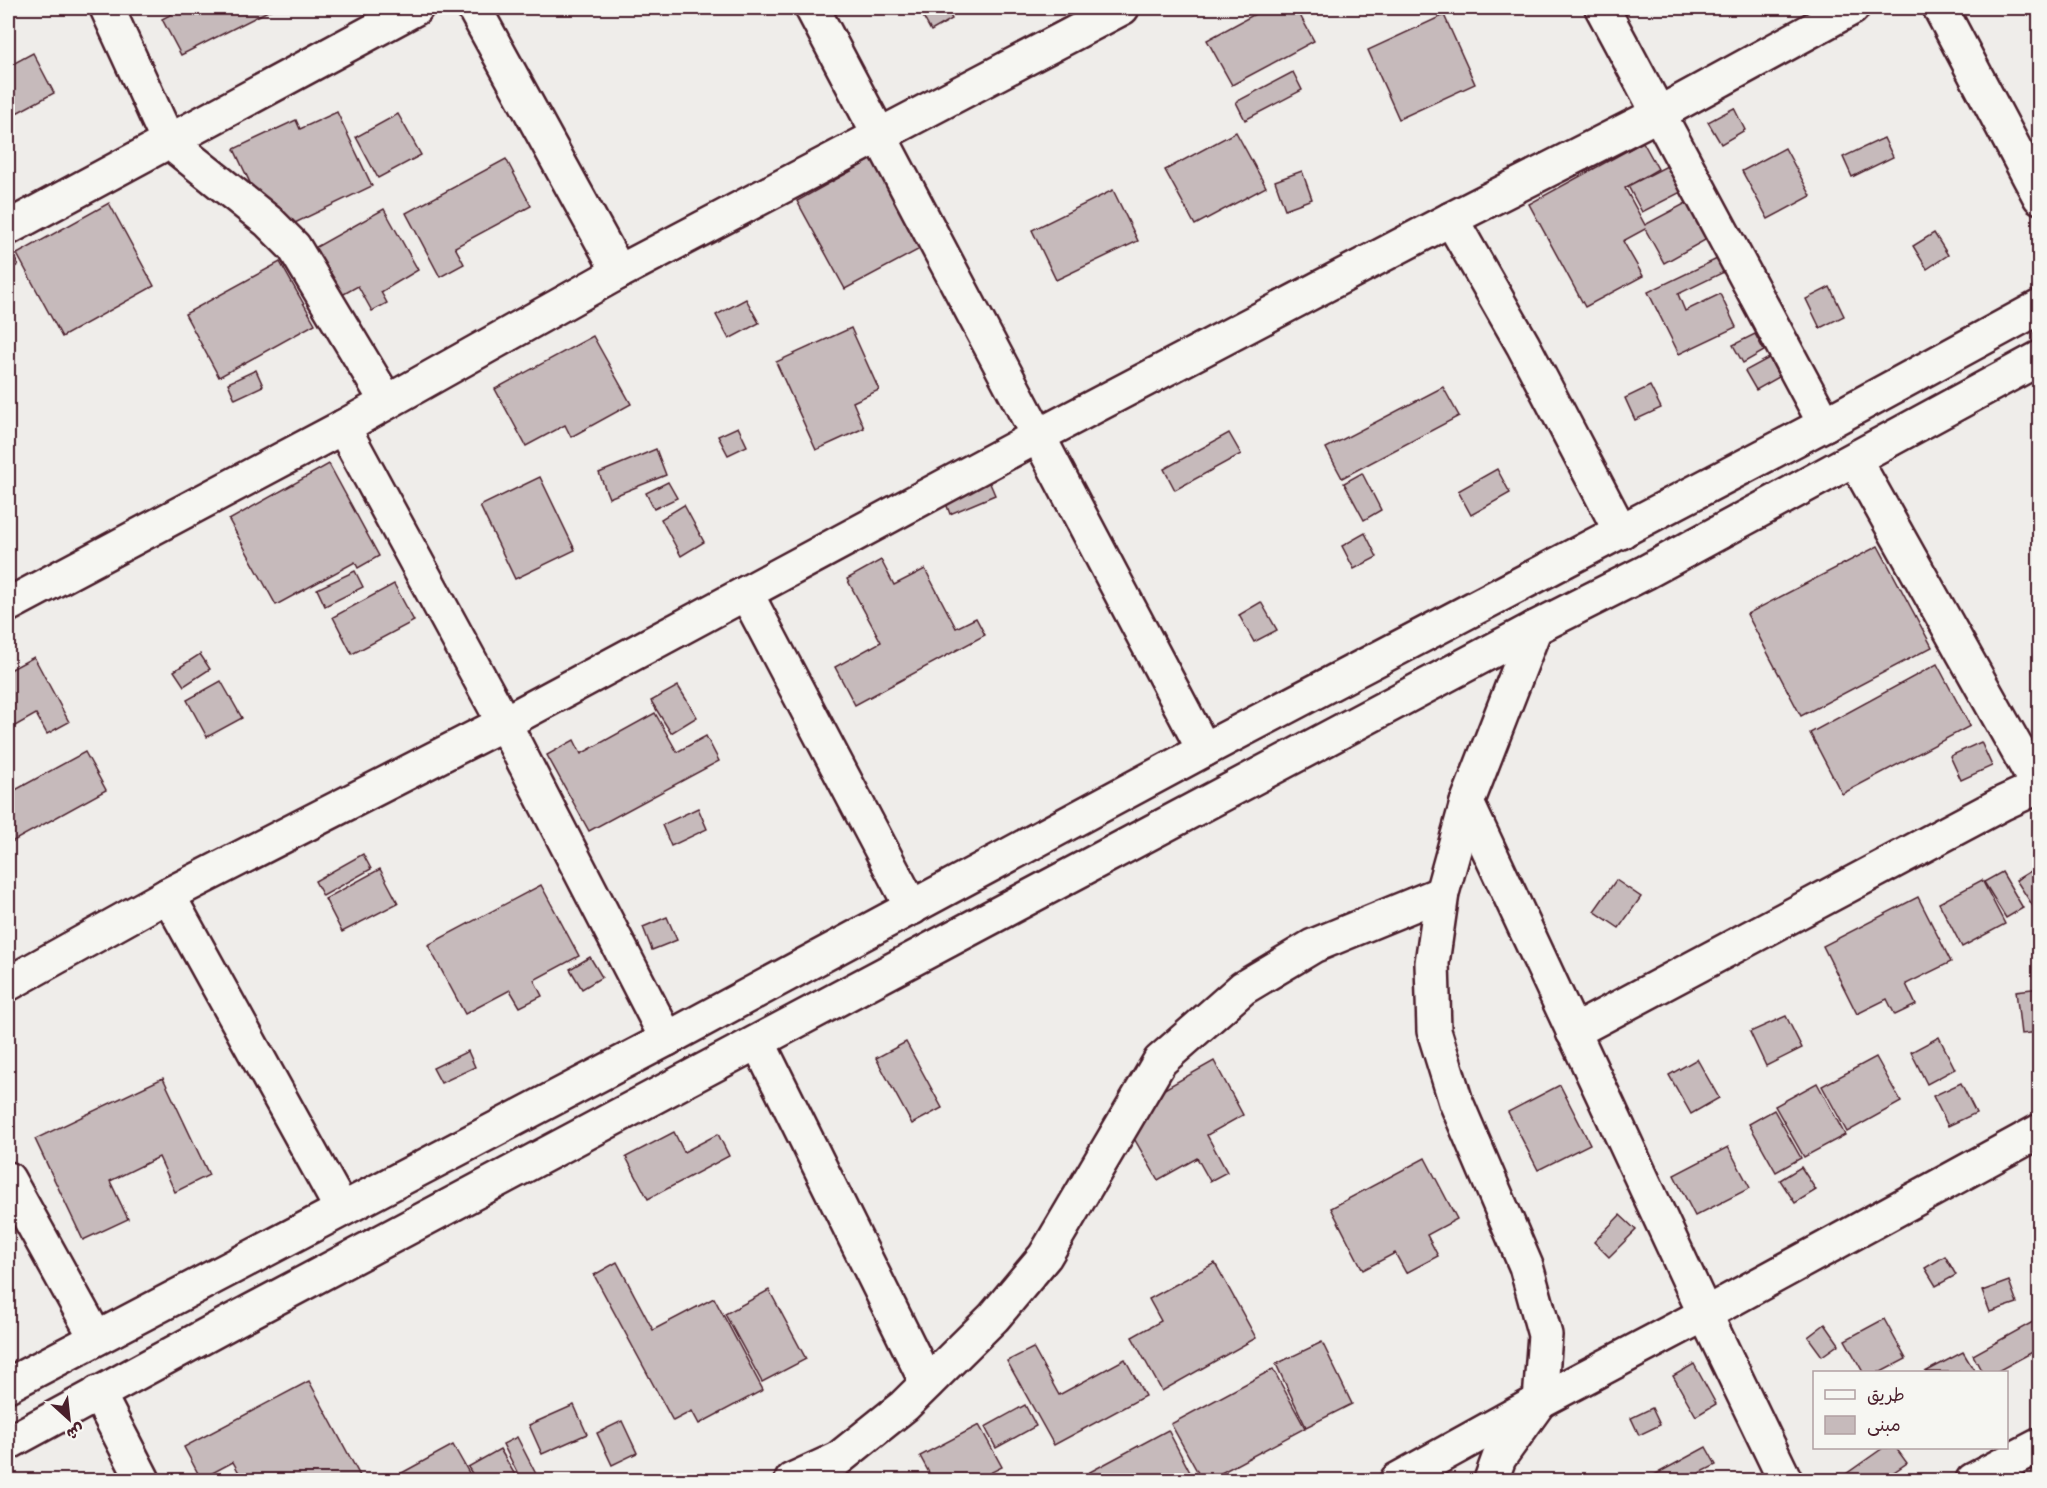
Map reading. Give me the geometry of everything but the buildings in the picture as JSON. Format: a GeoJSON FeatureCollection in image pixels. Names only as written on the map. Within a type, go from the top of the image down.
{"type":"FeatureCollection","features":[{"type":"Feature","properties":{"kind":"street"},"geometry":{"type":"LineString","coordinates":[[107,8],[168,141],[269,222],[294,247],[387,402]]}},
{"type":"Feature","properties":{"kind":"street"},"geometry":{"type":"LineString","coordinates":[[8,228],[416,8]]}},
{"type":"Feature","properties":{"kind":"street"},"geometry":{"type":"LineString","coordinates":[[474,8],[619,272]]}},
{"type":"Feature","properties":{"kind":"street"},"geometry":{"type":"LineString","coordinates":[[812,8],[1204,750]]}},
{"type":"Feature","properties":{"kind":"street"},"geometry":{"type":"LineString","coordinates":[[8,605],[343,427],[619,272],[1122,8]]}},
{"type":"Feature","properties":{"kind":"street"},"geometry":{"type":"LineString","coordinates":[[1602,8],[1825,424]]}},
{"type":"Feature","properties":{"kind":"street"},"geometry":{"type":"LineString","coordinates":[[8,984],[168,896],[504,723],[1038,436],[1450,219],[1660,113],[1852,8]]}},
{"type":"Feature","properties":{"kind":"street"},"geometry":{"type":"LineString","coordinates":[[1940,8],[2040,197]]}},
{"type":"Feature","properties":{"kind":"street"},"geometry":{"type":"LineString","coordinates":[[1450,219],[1523,345],[1621,532]]}},
{"type":"Feature","properties":{"kind":"street"},"geometry":{"type":"LineString","coordinates":[[8,1385],[341,1208],[667,1039],[1204,750],[1825,424],[2040,307]]}},
{"type":"Feature","properties":{"kind":"street"},"geometry":{"type":"LineString","coordinates":[[9,1445],[98,1393],[1535,628],[1646,572],[2040,358]]}},
{"type":"Feature","properties":{"kind":"street"},"geometry":{"type":"LineString","coordinates":[[343,427],[504,723],[667,1039]]}},
{"type":"Feature","properties":{"kind":"street"},"geometry":{"type":"LineString","coordinates":[[1573,1032],[2003,803],[2039,788],[1856,459]]}},
{"type":"Feature","properties":{"kind":"street"},"geometry":{"type":"LineString","coordinates":[[746,593],[912,908]]}},
{"type":"Feature","properties":{"kind":"street"},"geometry":{"type":"LineString","coordinates":[[1491,1480],[1499,1458],[1540,1401],[1545,1335],[1526,1266],[1456,1102],[1434,1031],[1432,963],[1442,893],[1467,802],[1535,628]]}},
{"type":"Feature","properties":{"kind":"street"},"geometry":{"type":"LineString","coordinates":[[1467,802],[1705,1314],[1785,1480]]}},
{"type":"Feature","properties":{"kind":"street"},"geometry":{"type":"LineString","coordinates":[[809,1477],[838,1459],[904,1406],[994,1317],[1045,1256],[1160,1061],[1243,988],[1313,946],[1442,893]]}},
{"type":"Feature","properties":{"kind":"street"},"geometry":{"type":"LineString","coordinates":[[168,896],[341,1208]]}},
{"type":"Feature","properties":{"kind":"street"},"geometry":{"type":"LineString","coordinates":[[758,1042],[927,1383]]}},
{"type":"Feature","properties":{"kind":"street"},"geometry":{"type":"LineString","coordinates":[[1397,1480],[2040,1131]]}},
{"type":"Feature","properties":{"kind":"street"},"geometry":{"type":"LineString","coordinates":[[8,1179],[96,1338]]}},
{"type":"Feature","properties":{"kind":"street"},"geometry":{"type":"LineString","coordinates":[[98,1393],[143,1480]]}},
{"type":"Feature","properties":{"kind":"street"},"geometry":{"type":"LineString","coordinates":[[1973,1480],[2040,1445]]}}]}
